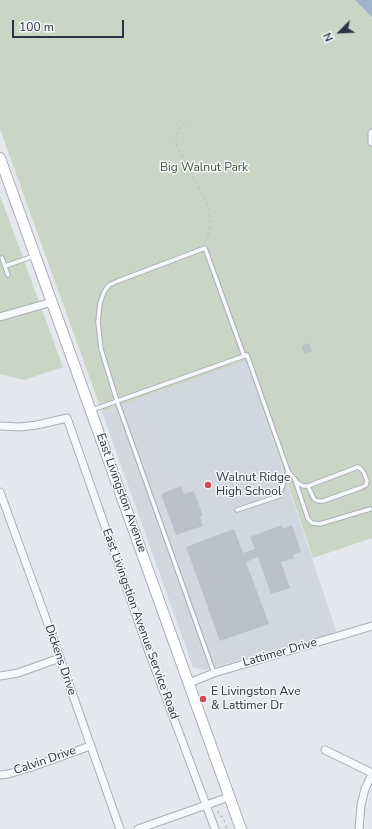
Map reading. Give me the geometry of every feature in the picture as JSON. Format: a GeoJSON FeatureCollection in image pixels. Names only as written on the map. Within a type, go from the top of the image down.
{"type":"FeatureCollection","features":[{"type":"Feature","properties":{"kind":"main road","name":"East Livingston Avenue"},"geometry":{"type":"LineString","coordinates":[[0,158],[241,829]]}},
{"type":"Feature","properties":{"kind":"street"},"geometry":{"type":"LineString","coordinates":[[372,133],[372,142]]}},
{"type":"Feature","properties":{"kind":"street"},"geometry":{"type":"LineString","coordinates":[[0,317],[52,302]]}},
{"type":"Feature","properties":{"kind":"street","name":"East Livingstion Avenue Service Road"},"geometry":{"type":"LineString","coordinates":[[0,426],[20,427],[37,425],[67,418],[149,652],[215,829]]}},
{"type":"Feature","properties":{"kind":"street","name":"Dickens Drive"},"geometry":{"type":"LineString","coordinates":[[0,492],[120,829]]}},
{"type":"Feature","properties":{"kind":"street","name":"Lattimer Drive"},"geometry":{"type":"LineString","coordinates":[[189,683],[214,673],[372,626]]}},
{"type":"Feature","properties":{"kind":"street"},"geometry":{"type":"LineString","coordinates":[[0,676],[18,673],[60,658]]}},
{"type":"Feature","properties":{"kind":"street","name":"Calvin Drive"},"geometry":{"type":"LineString","coordinates":[[0,775],[30,768],[90,746]]}},
{"type":"Feature","properties":{"kind":"street"},"geometry":{"type":"LineString","coordinates":[[325,750],[372,774],[365,789],[361,805],[359,829]]}},
{"type":"Feature","properties":{"kind":"street"},"geometry":{"type":"LineString","coordinates":[[138,829],[229,797]]}},
{"type":"Feature","properties":{"kind":"lane"},"geometry":{"type":"LineString","coordinates":[[214,673],[117,401],[101,349],[98,322],[100,303],[104,292],[109,285],[118,281],[205,248],[244,356]]}},
{"type":"Feature","properties":{"kind":"lane"},"geometry":{"type":"LineString","coordinates":[[5,266],[35,256]]}},
{"type":"Feature","properties":{"kind":"lane"},"geometry":{"type":"LineString","coordinates":[[2,258],[8,275]]}},
{"type":"Feature","properties":{"kind":"lane"},"geometry":{"type":"LineString","coordinates":[[91,411],[247,355],[288,471],[294,479],[303,486],[308,486],[358,467],[361,468],[367,481],[366,485],[360,488],[323,501],[314,499],[308,486]]}},
{"type":"Feature","properties":{"kind":"lane"},"geometry":{"type":"LineString","coordinates":[[237,510],[279,496],[288,471]]}},
{"type":"Feature","properties":{"kind":"lane"},"geometry":{"type":"LineString","coordinates":[[294,479],[308,519],[312,523],[320,524],[370,509]]}},
{"type":"Feature","properties":{"kind":"path"},"geometry":{"type":"LineString","coordinates":[[185,123],[179,129],[176,138],[178,147],[208,205],[210,227],[206,238],[205,248]]}},
{"type":"Feature","properties":{"kind":"path"},"geometry":{"type":"LineString","coordinates":[[218,811],[219,816],[223,818],[227,829]]}},
{"type":"Feature","properties":{"kind":"shaded area","name":"Walnut Ridge High School"},"geometry":{"type":"Polygon","coordinates":[[[246,361],[337,633],[204,670],[193,667],[102,412],[246,361]]]}},
{"type":"Feature","properties":{"kind":"green space","name":"Big Walnut Park"},"geometry":{"type":"Polygon","coordinates":[[[0,0],[372,0],[372,538],[313,558],[246,361],[102,412],[0,129],[0,0]]]}},
{"type":"Feature","properties":{"kind":"green space"},"geometry":{"type":"Polygon","coordinates":[[[0,195],[63,367],[24,380],[0,374],[0,195]]]}},
{"type":"Feature","properties":{"kind":"water"},"geometry":{"type":"Polygon","coordinates":[[[355,0],[372,0],[372,17],[355,0]]]}},
{"type":"Feature","properties":{"kind":"building"},"geometry":{"type":"Polygon","coordinates":[[[309,343],[312,351],[305,354],[301,346],[309,343]]]}},
{"type":"Feature","properties":{"kind":"building"},"geometry":{"type":"Polygon","coordinates":[[[181,486],[184,494],[194,491],[203,516],[200,517],[203,526],[176,535],[161,494],[181,486]]]}},
{"type":"Feature","properties":{"kind":"building"},"geometry":{"type":"Polygon","coordinates":[[[282,525],[283,529],[292,525],[301,552],[293,555],[294,558],[281,562],[290,588],[271,594],[258,557],[246,562],[269,624],[220,641],[186,547],[234,529],[243,553],[255,549],[250,537],[282,525]]]}},
{"type":"Feature","properties":{"kind":"place","name":"Walnut Ridge High School"},"geometry":{"type":"Point","coordinates":[208,485]}},
{"type":"Feature","properties":{"kind":"place","name":"E Livingston Ave & Lattimer Dr"},"geometry":{"type":"Point","coordinates":[203,699]}}]}
